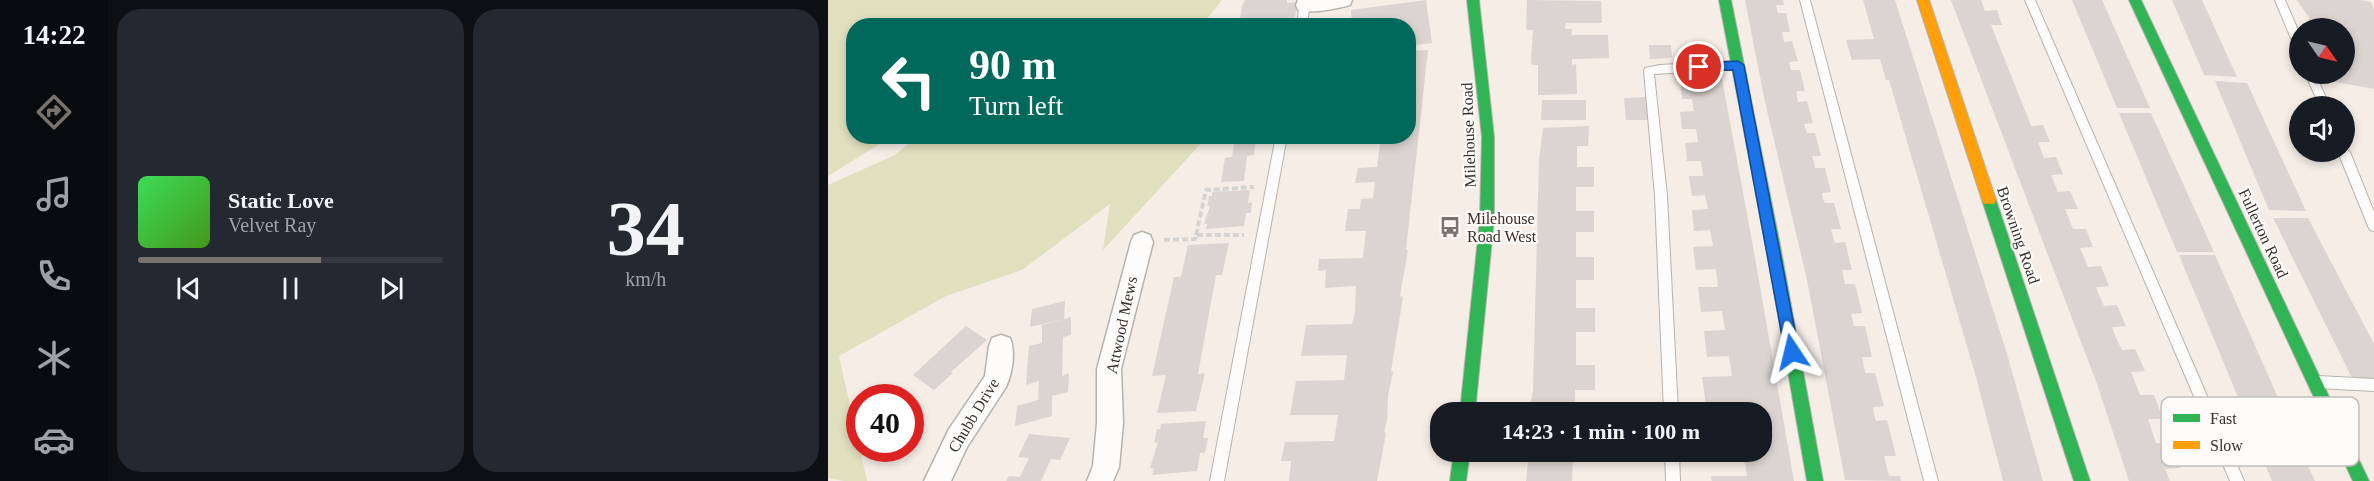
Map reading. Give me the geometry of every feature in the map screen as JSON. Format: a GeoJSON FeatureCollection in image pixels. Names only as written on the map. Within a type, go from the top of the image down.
{"type":"FeatureCollection","features":[{"type":"Feature","properties":{"kind":"street"},"geometry":{"type":"LineString","coordinates":[[1305,3],[1343,0]]}},
{"type":"Feature","properties":{"kind":"street","name":"Milehouse Road"},"geometry":{"type":"LineString","coordinates":[[1468,402],[1487,219],[1488,137],[1473,0]]}},
{"type":"Feature","properties":{"kind":"street"},"geometry":{"type":"LineString","coordinates":[[1725,0],[1815,481]]}},
{"type":"Feature","properties":{"kind":"street","name":"Browning Road"},"geometry":{"type":"LineString","coordinates":[[1923,0],[2082,481]]}},
{"type":"Feature","properties":{"kind":"street","name":"Fullerton Road"},"geometry":{"type":"LineString","coordinates":[[2135,0],[2322,397]]}},
{"type":"Feature","properties":{"kind":"street","name":"Attwood Mews"},"geometry":{"type":"LineString","coordinates":[[1100,481],[1106,467],[1110,423],[1109,369],[1142,242]]}},
{"type":"Feature","properties":{"kind":"street","name":"Chubb Drive"},"geometry":{"type":"LineString","coordinates":[[937,481],[958,438],[998,379],[1001,346]]}},
{"type":"Feature","properties":{"kind":"street"},"geometry":{"type":"LineString","coordinates":[[1458,481],[1461,462]]}},
{"type":"Feature","properties":{"kind":"street","name":"Fullerton Road"},"geometry":{"type":"LineString","coordinates":[[2354,466],[2361,481]]}},
{"type":"Feature","properties":{"kind":"lane"},"geometry":{"type":"LineString","coordinates":[[1805,0],[1931,481]]}},
{"type":"Feature","properties":{"kind":"lane"},"geometry":{"type":"LineString","coordinates":[[2030,0],[2201,397]]}},
{"type":"Feature","properties":{"kind":"lane"},"geometry":{"type":"LineString","coordinates":[[2280,0],[2289,22]]}},
{"type":"Feature","properties":{"kind":"lane"},"geometry":{"type":"LineString","coordinates":[[1303,18],[1305,3]]}},
{"type":"Feature","properties":{"kind":"lane"},"geometry":{"type":"LineString","coordinates":[[1671,402],[1661,196],[1649,71],[1738,65]]}},
{"type":"Feature","properties":{"kind":"lane"},"geometry":{"type":"LineString","coordinates":[[1217,481],[1281,144]]}},
{"type":"Feature","properties":{"kind":"lane"},"geometry":{"type":"LineString","coordinates":[[2348,162],[2374,226]]}},
{"type":"Feature","properties":{"kind":"lane"},"geometry":{"type":"LineString","coordinates":[[2315,382],[2374,385]]}},
{"type":"Feature","properties":{"kind":"lane"},"geometry":{"type":"LineString","coordinates":[[1672,462],[1673,481]]}},
{"type":"Feature","properties":{"kind":"lane"},"geometry":{"type":"LineString","coordinates":[[2231,466],[2237,481]]}},
{"type":"Feature","properties":{"kind":"path"},"geometry":{"type":"LineString","coordinates":[[1142,242],[1195,239],[1206,189],[1273,185]]}},
{"type":"Feature","properties":{"kind":"path"},"geometry":{"type":"LineString","coordinates":[[1196,235],[1263,235]]}},
{"type":"Feature","properties":{"kind":"green space"},"geometry":{"type":"Polygon","coordinates":[[[828,0],[1222,0],[1208,18],[846,18],[846,144],[880,144],[828,176],[828,0]]]}},
{"type":"Feature","properties":{"kind":"green space"},"geometry":{"type":"Polygon","coordinates":[[[908,144],[1201,144],[1103,250],[1110,204],[1022,270],[946,296],[839,356],[846,387],[846,462],[863,462],[867,481],[828,478],[828,185],[895,155],[908,144]]]}},
{"type":"Feature","properties":{"kind":"building"},"geometry":{"type":"Polygon","coordinates":[[[1245,0],[1298,2],[1295,18],[1240,18],[1245,0]]]}},
{"type":"Feature","properties":{"kind":"building"},"geometry":{"type":"Polygon","coordinates":[[[1426,0],[1432,43],[1416,45],[1416,18],[1352,18],[1351,10],[1426,0]]]}},
{"type":"Feature","properties":{"kind":"building"},"geometry":{"type":"Polygon","coordinates":[[[1527,0],[1601,1],[1602,23],[1566,23],[1565,29],[1572,29],[1571,35],[1608,35],[1609,58],[1572,59],[1572,65],[1576,64],[1577,94],[1538,95],[1538,65],[1532,65],[1531,62],[1533,30],[1527,30],[1526,26],[1527,0]]]}},
{"type":"Feature","properties":{"kind":"building"},"geometry":{"type":"Polygon","coordinates":[[[1745,0],[1783,0],[1784,5],[1776,5],[1778,13],[1786,13],[1790,32],[1782,32],[1784,42],[1792,41],[1798,61],[1789,62],[1791,70],[1800,70],[1805,91],[1796,91],[1798,102],[1807,101],[1813,123],[1804,124],[1807,133],[1815,133],[1821,156],[1812,156],[1815,168],[1825,168],[1831,192],[1822,193],[1823,199],[1825,203],[1834,203],[1841,229],[1831,229],[1833,237],[1835,243],[1845,242],[1852,270],[1842,270],[1845,284],[1855,284],[1862,313],[1851,314],[1854,326],[1865,326],[1872,357],[1862,357],[1865,373],[1875,373],[1884,406],[1873,407],[1874,414],[1876,421],[1887,420],[1896,456],[1884,456],[1889,476],[1900,476],[1901,481],[1845,480],[1807,280],[1765,102],[1745,0]]]}},
{"type":"Feature","properties":{"kind":"building"},"geometry":{"type":"Polygon","coordinates":[[[1863,0],[1895,0],[2007,354],[2043,481],[2003,481],[1976,377],[1889,80],[1886,80],[1880,59],[1852,60],[1846,40],[1874,39],[1863,0]]]}},
{"type":"Feature","properties":{"kind":"building"},"geometry":{"type":"Polygon","coordinates":[[[1951,0],[1981,0],[1985,11],[1997,10],[2002,25],[1991,25],[2031,126],[2043,125],[2050,142],[2038,142],[2044,158],[2056,157],[2063,174],[2051,175],[2058,192],[2070,191],[2078,209],[2065,209],[2073,229],[2086,229],[2093,247],[2080,248],[2088,267],[2101,266],[2109,286],[2096,287],[2100,297],[2104,306],[2117,305],[2126,326],[2112,327],[2116,338],[2122,350],[2135,349],[2145,371],[2131,372],[2140,395],[2154,395],[2161,414],[2161,419],[2148,419],[2156,443],[2161,443],[2161,466],[2179,466],[2180,468],[2165,469],[2170,481],[2129,481],[2097,384],[1951,0]]]}},
{"type":"Feature","properties":{"kind":"building"},"geometry":{"type":"Polygon","coordinates":[[[2072,0],[2102,0],[2150,108],[2117,108],[2072,0]]]}},
{"type":"Feature","properties":{"kind":"building"},"geometry":{"type":"Polygon","coordinates":[[[2172,0],[2202,0],[2237,77],[2204,75],[2172,0]]]}},
{"type":"Feature","properties":{"kind":"building"},"geometry":{"type":"Polygon","coordinates":[[[2297,0],[2371,2],[2374,10],[2374,89],[2346,84],[2355,84],[2355,18],[2309,18],[2297,0]]]}},
{"type":"Feature","properties":{"kind":"building"},"geometry":{"type":"Polygon","coordinates":[[[1649,45],[1671,45],[1672,58],[1650,59],[1649,45]]]}},
{"type":"Feature","properties":{"kind":"building"},"geometry":{"type":"Polygon","coordinates":[[[1428,50],[1406,249],[1408,250],[1400,296],[1403,297],[1391,371],[1393,372],[1384,432],[1386,433],[1377,481],[1289,481],[1291,461],[1281,461],[1285,442],[1334,441],[1338,415],[1290,415],[1296,381],[1344,380],[1347,355],[1301,356],[1306,325],[1352,324],[1355,313],[1356,286],[1325,288],[1326,270],[1318,271],[1319,259],[1363,258],[1366,231],[1345,231],[1348,209],[1360,209],[1361,199],[1373,198],[1375,182],[1355,183],[1358,168],[1377,167],[1380,144],[1416,144],[1416,51],[1428,50]]]}},
{"type":"Feature","properties":{"kind":"building"},"geometry":{"type":"Polygon","coordinates":[[[1721,74],[1794,481],[1712,481],[1711,476],[1747,476],[1745,462],[1772,462],[1772,402],[1706,402],[1702,377],[1732,376],[1729,356],[1707,357],[1704,331],[1725,330],[1722,311],[1701,312],[1698,287],[1718,287],[1716,269],[1696,270],[1693,247],[1713,246],[1710,230],[1694,231],[1692,210],[1708,209],[1705,195],[1692,196],[1689,176],[1703,176],[1701,161],[1687,161],[1685,143],[1698,142],[1696,129],[1682,129],[1680,112],[1694,111],[1692,99],[1682,99],[1682,80],[1689,79],[1688,75],[1721,74]]]}},
{"type":"Feature","properties":{"kind":"building"},"geometry":{"type":"Polygon","coordinates":[[[2215,81],[2247,83],[2306,211],[2269,210],[2215,81]]]}},
{"type":"Feature","properties":{"kind":"building"},"geometry":{"type":"Polygon","coordinates":[[[1649,97],[1651,120],[1626,120],[1624,98],[1649,97]]]}},
{"type":"Feature","properties":{"kind":"building"},"geometry":{"type":"Polygon","coordinates":[[[1542,100],[1586,100],[1586,120],[1541,120],[1542,100]]]}},
{"type":"Feature","properties":{"kind":"building"},"geometry":{"type":"Polygon","coordinates":[[[2119,113],[2151,113],[2214,252],[2177,252],[2119,113]]]}},
{"type":"Feature","properties":{"kind":"building"},"geometry":{"type":"Polygon","coordinates":[[[1589,126],[1588,146],[1577,146],[1577,167],[1594,167],[1594,187],[1576,187],[1576,211],[1594,211],[1594,232],[1576,232],[1576,257],[1594,257],[1594,280],[1576,280],[1576,308],[1595,308],[1595,332],[1576,332],[1576,365],[1595,365],[1595,390],[1575,390],[1575,402],[1531,402],[1539,160],[1543,128],[1589,126]]]}},
{"type":"Feature","properties":{"kind":"building"},"geometry":{"type":"Polygon","coordinates":[[[1234,144],[1255,144],[1254,155],[1247,156],[1244,181],[1221,182],[1225,158],[1232,157],[1234,144]]]}},
{"type":"Feature","properties":{"kind":"building"},"geometry":{"type":"Polygon","coordinates":[[[1250,190],[1248,203],[1252,202],[1251,213],[1246,213],[1244,226],[1206,229],[1207,224],[1204,224],[1210,206],[1207,206],[1209,196],[1212,196],[1212,192],[1250,190]]]}},
{"type":"Feature","properties":{"kind":"building"},"geometry":{"type":"Polygon","coordinates":[[[2273,218],[2308,218],[2374,344],[2374,380],[2353,380],[2273,218]]]}},
{"type":"Feature","properties":{"kind":"building"},"geometry":{"type":"Polygon","coordinates":[[[1229,243],[1222,275],[1216,275],[1198,374],[1205,373],[1196,411],[1157,413],[1166,375],[1152,376],[1174,277],[1181,277],[1188,245],[1229,243]]]}},
{"type":"Feature","properties":{"kind":"building"},"geometry":{"type":"Polygon","coordinates":[[[2179,255],[2215,255],[2278,397],[2238,397],[2179,255]]]}},
{"type":"Feature","properties":{"kind":"building"},"geometry":{"type":"Polygon","coordinates":[[[1065,301],[1064,319],[1030,327],[1032,309],[1065,301]]]}},
{"type":"Feature","properties":{"kind":"building"},"geometry":{"type":"Polygon","coordinates":[[[1071,317],[1071,335],[1063,337],[1062,376],[1069,373],[1068,392],[1052,396],[1052,416],[1015,426],[1017,406],[1038,400],[1039,381],[1026,385],[1029,346],[1042,343],[1042,325],[1071,317]]]}},
{"type":"Feature","properties":{"kind":"building"},"geometry":{"type":"Polygon","coordinates":[[[966,326],[987,340],[951,372],[953,373],[934,390],[913,375],[966,326]]]}},
{"type":"Feature","properties":{"kind":"building"},"geometry":{"type":"Polygon","coordinates":[[[1206,421],[1203,438],[1208,438],[1205,453],[1200,453],[1197,471],[1152,475],[1154,469],[1150,468],[1158,442],[1154,443],[1157,429],[1160,429],[1161,424],[1206,421]]]}},
{"type":"Feature","properties":{"kind":"building"},"geometry":{"type":"Polygon","coordinates":[[[1029,434],[1070,438],[1060,460],[1051,459],[1041,481],[1006,481],[1009,476],[1020,477],[1029,458],[1018,457],[1029,434]]]}},
{"type":"Feature","properties":{"kind":"building"},"geometry":{"type":"Polygon","coordinates":[[[1528,462],[1573,462],[1572,481],[1526,481],[1528,462]]]}},
{"type":"Feature","properties":{"kind":"building"},"geometry":{"type":"Polygon","coordinates":[[[2266,466],[2308,466],[2315,481],[2272,481],[2266,466]]]}},
{"type":"Feature","properties":{"kind":"traffic: fast"},"geometry":{"type":"LineString","coordinates":[[1468,402],[1487,219],[1488,137],[1473,0]]}},
{"type":"Feature","properties":{"kind":"traffic: fast"},"geometry":{"type":"LineString","coordinates":[[1725,0],[1773,245],[1815,481]]}},
{"type":"Feature","properties":{"kind":"traffic: fast"},"geometry":{"type":"LineString","coordinates":[[2135,0],[2322,397]]}},
{"type":"Feature","properties":{"kind":"traffic: fast"},"geometry":{"type":"LineString","coordinates":[[1989,200],[2082,481]]}},
{"type":"Feature","properties":{"kind":"traffic: fast"},"geometry":{"type":"LineString","coordinates":[[1458,481],[1461,462]]}},
{"type":"Feature","properties":{"kind":"traffic: fast"},"geometry":{"type":"LineString","coordinates":[[2354,466],[2361,481]]}},
{"type":"Feature","properties":{"kind":"traffic: slow"},"geometry":{"type":"LineString","coordinates":[[1923,0],[1989,200]]}},
{"type":"Feature","properties":{"kind":"place","name":"Milehouse Road West"},"geometry":{"type":"Point","coordinates":[1450,227]}},
{"type":"Feature","properties":{"kind":"route"},"geometry":{"type":"LineString","coordinates":[[1699,67],[1738,65],[1792,352]]}}]}
